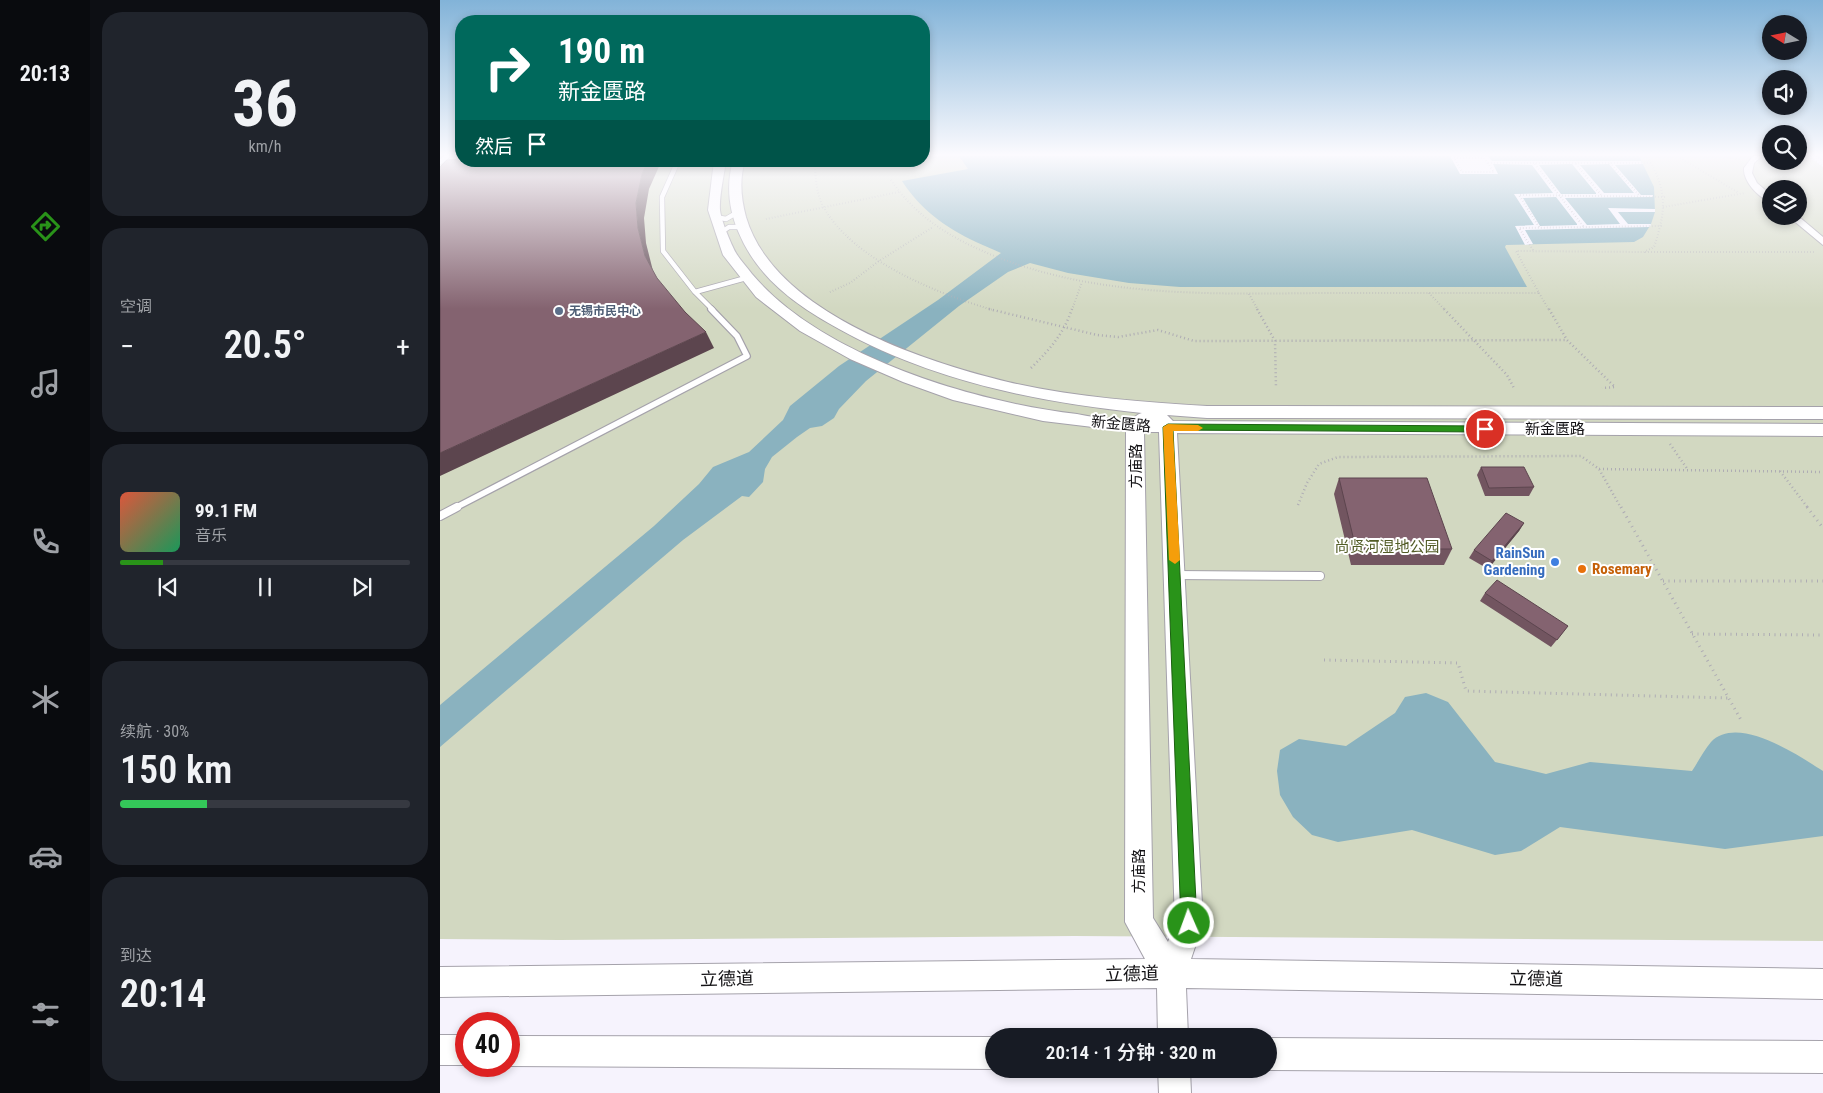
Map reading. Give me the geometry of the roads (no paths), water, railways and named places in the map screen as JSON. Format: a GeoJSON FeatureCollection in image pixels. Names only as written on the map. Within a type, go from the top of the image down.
{"type":"FeatureCollection","features":[{"type":"Feature","properties":{"kind":"street","name":"新金匮路"},"geometry":{"type":"LineString","coordinates":[[714,207],[720,233],[737,266],[768,300],[796,321],[821,338],[884,368],[932,388],[1003,408],[1050,416],[1135,426],[1168,427],[1823,430]]}},
{"type":"Feature","properties":{"kind":"street","name":"新金匮路"},"geometry":{"type":"LineString","coordinates":[[738,207],[743,227],[756,256],[792,295],[838,324],[870,341],[930,366],[1004,387],[1096,403],[1207,412],[1823,413]]}},
{"type":"Feature","properties":{"kind":"street"},"geometry":{"type":"LineString","coordinates":[[1803,225],[1823,242]]}},
{"type":"Feature","properties":{"kind":"street"},"geometry":{"type":"LineString","coordinates":[[1152,409],[1168,427],[1176,575],[1189,923],[1171,973],[1168,1028]]}},
{"type":"Feature","properties":{"kind":"street","name":"方庙路"},"geometry":{"type":"LineString","coordinates":[[1152,409],[1135,426],[1139,922],[1171,973]]}},
{"type":"Feature","properties":{"kind":"street"},"geometry":{"type":"LineString","coordinates":[[1171,973],[1173,1028]]}},
{"type":"Feature","properties":{"kind":"street","name":"立德道"},"geometry":{"type":"LineString","coordinates":[[440,982],[1171,973],[1823,984]]}},
{"type":"Feature","properties":{"kind":"street"},"geometry":{"type":"LineString","coordinates":[[440,1050],[455,1050]]}},
{"type":"Feature","properties":{"kind":"street"},"geometry":{"type":"LineString","coordinates":[[520,1050],[985,1052]]}},
{"type":"Feature","properties":{"kind":"street"},"geometry":{"type":"LineString","coordinates":[[1277,1054],[1823,1057]]}},
{"type":"Feature","properties":{"kind":"street"},"geometry":{"type":"LineString","coordinates":[[1166,1078],[1166,1093]]}},
{"type":"Feature","properties":{"kind":"street"},"geometry":{"type":"LineString","coordinates":[[1174,1078],[1175,1093]]}},
{"type":"Feature","properties":{"kind":"lane"},"geometry":{"type":"LineString","coordinates":[[440,516],[747,356],[737,336],[695,292],[663,252],[662,207]]}},
{"type":"Feature","properties":{"kind":"lane"},"geometry":{"type":"LineString","coordinates":[[715,217],[726,219],[738,212]]}},
{"type":"Feature","properties":{"kind":"lane"},"geometry":{"type":"LineString","coordinates":[[720,233],[729,227],[743,227]]}},
{"type":"Feature","properties":{"kind":"lane"},"geometry":{"type":"LineString","coordinates":[[695,292],[746,278]]}},
{"type":"Feature","properties":{"kind":"lane"},"geometry":{"type":"LineString","coordinates":[[1176,575],[1320,576]]}},
{"type":"Feature","properties":{"kind":"water"},"geometry":{"type":"Polygon","coordinates":[[[923,207],[1655,207],[1655,212],[1651,224],[1643,237],[1634,242],[1506,245],[1505,247],[1527,287],[1180,287],[1129,283],[1068,273],[1030,263],[1008,272],[959,306],[866,381],[839,409],[834,418],[822,426],[810,428],[772,457],[765,469],[763,482],[749,497],[742,496],[683,540],[440,747],[440,705],[654,526],[699,484],[713,467],[749,452],[783,420],[790,406],[839,366],[938,300],[1001,253],[965,237],[923,207]]]}},
{"type":"Feature","properties":{"kind":"water"},"geometry":{"type":"Polygon","coordinates":[[[1426,693],[1448,702],[1495,762],[1546,774],[1590,762],[1692,771],[1711,742],[1723,735],[1737,733],[1768,740],[1823,771],[1823,836],[1725,849],[1560,827],[1521,851],[1495,855],[1412,830],[1338,842],[1312,835],[1293,817],[1280,795],[1277,771],[1280,750],[1299,739],[1346,746],[1395,713],[1405,697],[1426,693]]]}},
{"type":"Feature","properties":{"kind":"place","name":"无锡市民中心"},"geometry":{"type":"Point","coordinates":[559,311]}},
{"type":"Feature","properties":{"kind":"place","name":"RainSun Gardening"},"geometry":{"type":"Point","coordinates":[1555,562]}},
{"type":"Feature","properties":{"kind":"place","name":"Rosemary"},"geometry":{"type":"Point","coordinates":[1582,569]}},
{"type":"Feature","properties":{"kind":"park label","name":"尚贤河湿地公园"},"geometry":{"type":"Point","coordinates":[1387,547]}}]}
